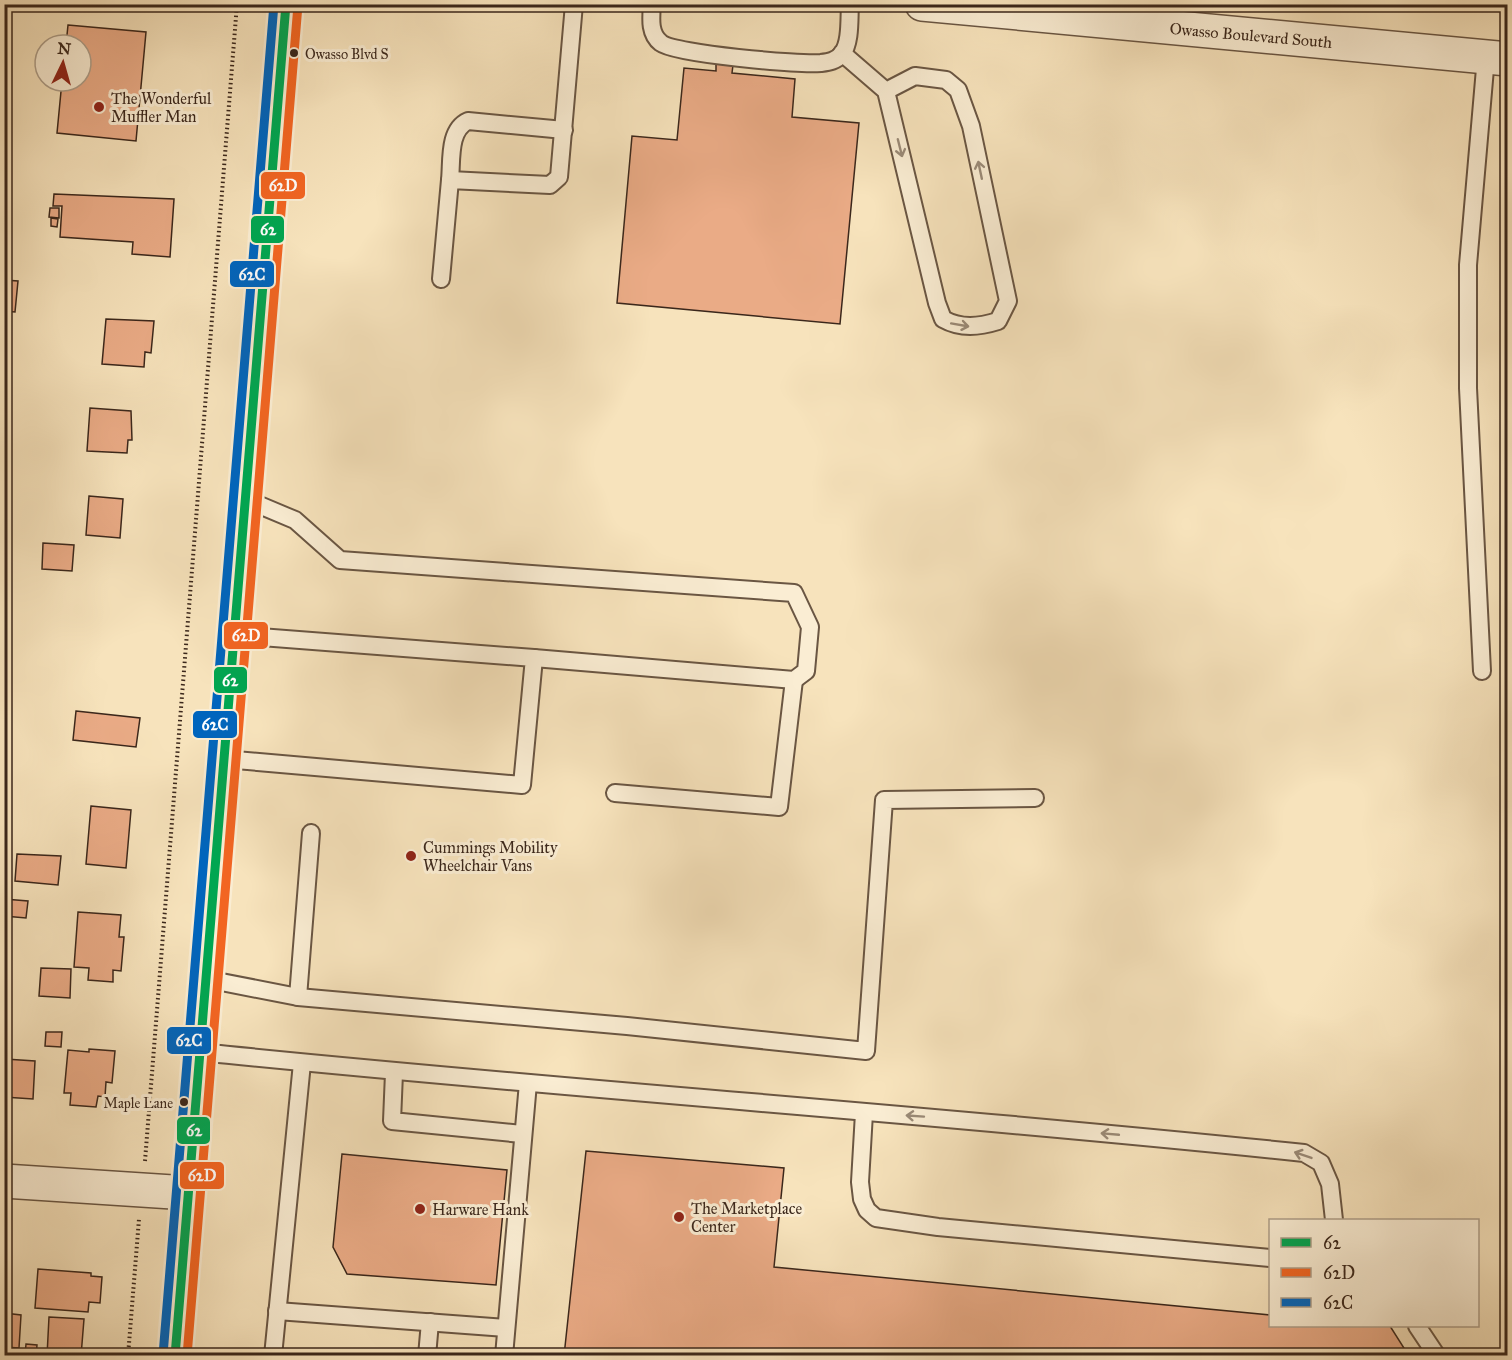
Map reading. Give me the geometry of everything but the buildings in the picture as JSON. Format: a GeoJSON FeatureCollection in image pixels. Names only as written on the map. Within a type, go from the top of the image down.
{"type":"FeatureCollection","features":[{"type":"Feature","properties":{"kind":"main road"},"geometry":{"type":"LineString","coordinates":[[175,1356],[286,4]]}},
{"type":"Feature","properties":{"kind":"main road","name":"Owasso Boulevard South"},"geometry":{"type":"LineString","coordinates":[[922,4],[1135,14],[1497,58]]}},
{"type":"Feature","properties":{"kind":"main road"},"geometry":{"type":"LineString","coordinates":[[4,1181],[188,1193]]}},
{"type":"Feature","properties":{"kind":"lane"},"geometry":{"type":"LineString","coordinates":[[450,180],[550,185],[559,177],[574,4]]}},
{"type":"Feature","properties":{"kind":"lane"},"geometry":{"type":"LineString","coordinates":[[652,4],[652,32],[662,44],[682,50],[794,63],[834,61],[842,53],[848,39],[850,4]]}},
{"type":"Feature","properties":{"kind":"lane"},"geometry":{"type":"LineString","coordinates":[[842,53],[886,91],[937,303],[943,319],[954,325],[968,327],[998,321],[1008,301],[971,126],[958,90],[946,80],[915,76],[886,91]]}},
{"type":"Feature","properties":{"kind":"lane"},"geometry":{"type":"LineString","coordinates":[[1482,671],[1468,388],[1468,265],[1497,58]]}},
{"type":"Feature","properties":{"kind":"lane"},"geometry":{"type":"LineString","coordinates":[[441,279],[455,133],[459,125],[468,121],[564,130]]}},
{"type":"Feature","properties":{"kind":"lane"},"geometry":{"type":"LineString","coordinates":[[234,635],[794,680],[806,671],[810,627],[794,593],[340,560],[296,520],[245,499]]}},
{"type":"Feature","properties":{"kind":"lane"},"geometry":{"type":"LineString","coordinates":[[224,759],[522,785],[534,658]]}},
{"type":"Feature","properties":{"kind":"lane"},"geometry":{"type":"LineString","coordinates":[[615,793],[779,807],[794,680]]}},
{"type":"Feature","properties":{"kind":"lane"},"geometry":{"type":"LineString","coordinates":[[206,979],[298,997],[627,1026],[866,1051],[884,800],[1035,798]]}},
{"type":"Feature","properties":{"kind":"lane"},"geometry":{"type":"LineString","coordinates":[[298,997],[311,833]]}},
{"type":"Feature","properties":{"kind":"lane"},"geometry":{"type":"LineString","coordinates":[[200,1052],[394,1073],[1304,1153],[1321,1163],[1330,1184],[1334,1219]]}},
{"type":"Feature","properties":{"kind":"lane"},"geometry":{"type":"LineString","coordinates":[[273,1356],[302,1063]]}},
{"type":"Feature","properties":{"kind":"lane"},"geometry":{"type":"LineString","coordinates":[[394,1073],[392,1122],[522,1134]]}},
{"type":"Feature","properties":{"kind":"lane"},"geometry":{"type":"LineString","coordinates":[[504,1356],[528,1083]]}},
{"type":"Feature","properties":{"kind":"lane"},"geometry":{"type":"LineString","coordinates":[[864,1113],[861,1199],[867,1210],[876,1218],[938,1227],[1269,1258]]}},
{"type":"Feature","properties":{"kind":"lane"},"geometry":{"type":"LineString","coordinates":[[277,1311],[506,1328]]}},
{"type":"Feature","properties":{"kind":"lane"},"geometry":{"type":"LineString","coordinates":[[427,1356],[430,1322]]}},
{"type":"Feature","properties":{"kind":"lane"},"geometry":{"type":"LineString","coordinates":[[1418,1327],[1437,1356]]}},
{"type":"Feature","properties":{"kind":"path"},"geometry":{"type":"LineString","coordinates":[[146,1150],[237,4]]}},
{"type":"Feature","properties":{"kind":"path"},"geometry":{"type":"LineString","coordinates":[[128,1356],[139,1220]]}},
{"type":"Feature","properties":{"kind":"transit line","name":"62C"},"geometry":{"type":"LineString","coordinates":[[163,1355],[274,4]]}},
{"type":"Feature","properties":{"kind":"transit line","name":"62"},"geometry":{"type":"LineString","coordinates":[[175,1356],[286,4]]}},
{"type":"Feature","properties":{"kind":"transit line","name":"62D"},"geometry":{"type":"LineString","coordinates":[[187,1356],[298,5]]}},
{"type":"Feature","properties":{"kind":"place","name":"Owasso Blvd S"},"geometry":{"type":"Point","coordinates":[294,53]}},
{"type":"Feature","properties":{"kind":"place","name":"The Wonderful Muffler Man"},"geometry":{"type":"Point","coordinates":[99,107]}},
{"type":"Feature","properties":{"kind":"place","name":"Cummings Mobility Wheelchair Vans"},"geometry":{"type":"Point","coordinates":[411,856]}},
{"type":"Feature","properties":{"kind":"place","name":"Maple Lane"},"geometry":{"type":"Point","coordinates":[184,1102]}},
{"type":"Feature","properties":{"kind":"place","name":"Harware Hank"},"geometry":{"type":"Point","coordinates":[420,1209]}},
{"type":"Feature","properties":{"kind":"place","name":"The Marketplace Center"},"geometry":{"type":"Point","coordinates":[679,1217]}}]}
